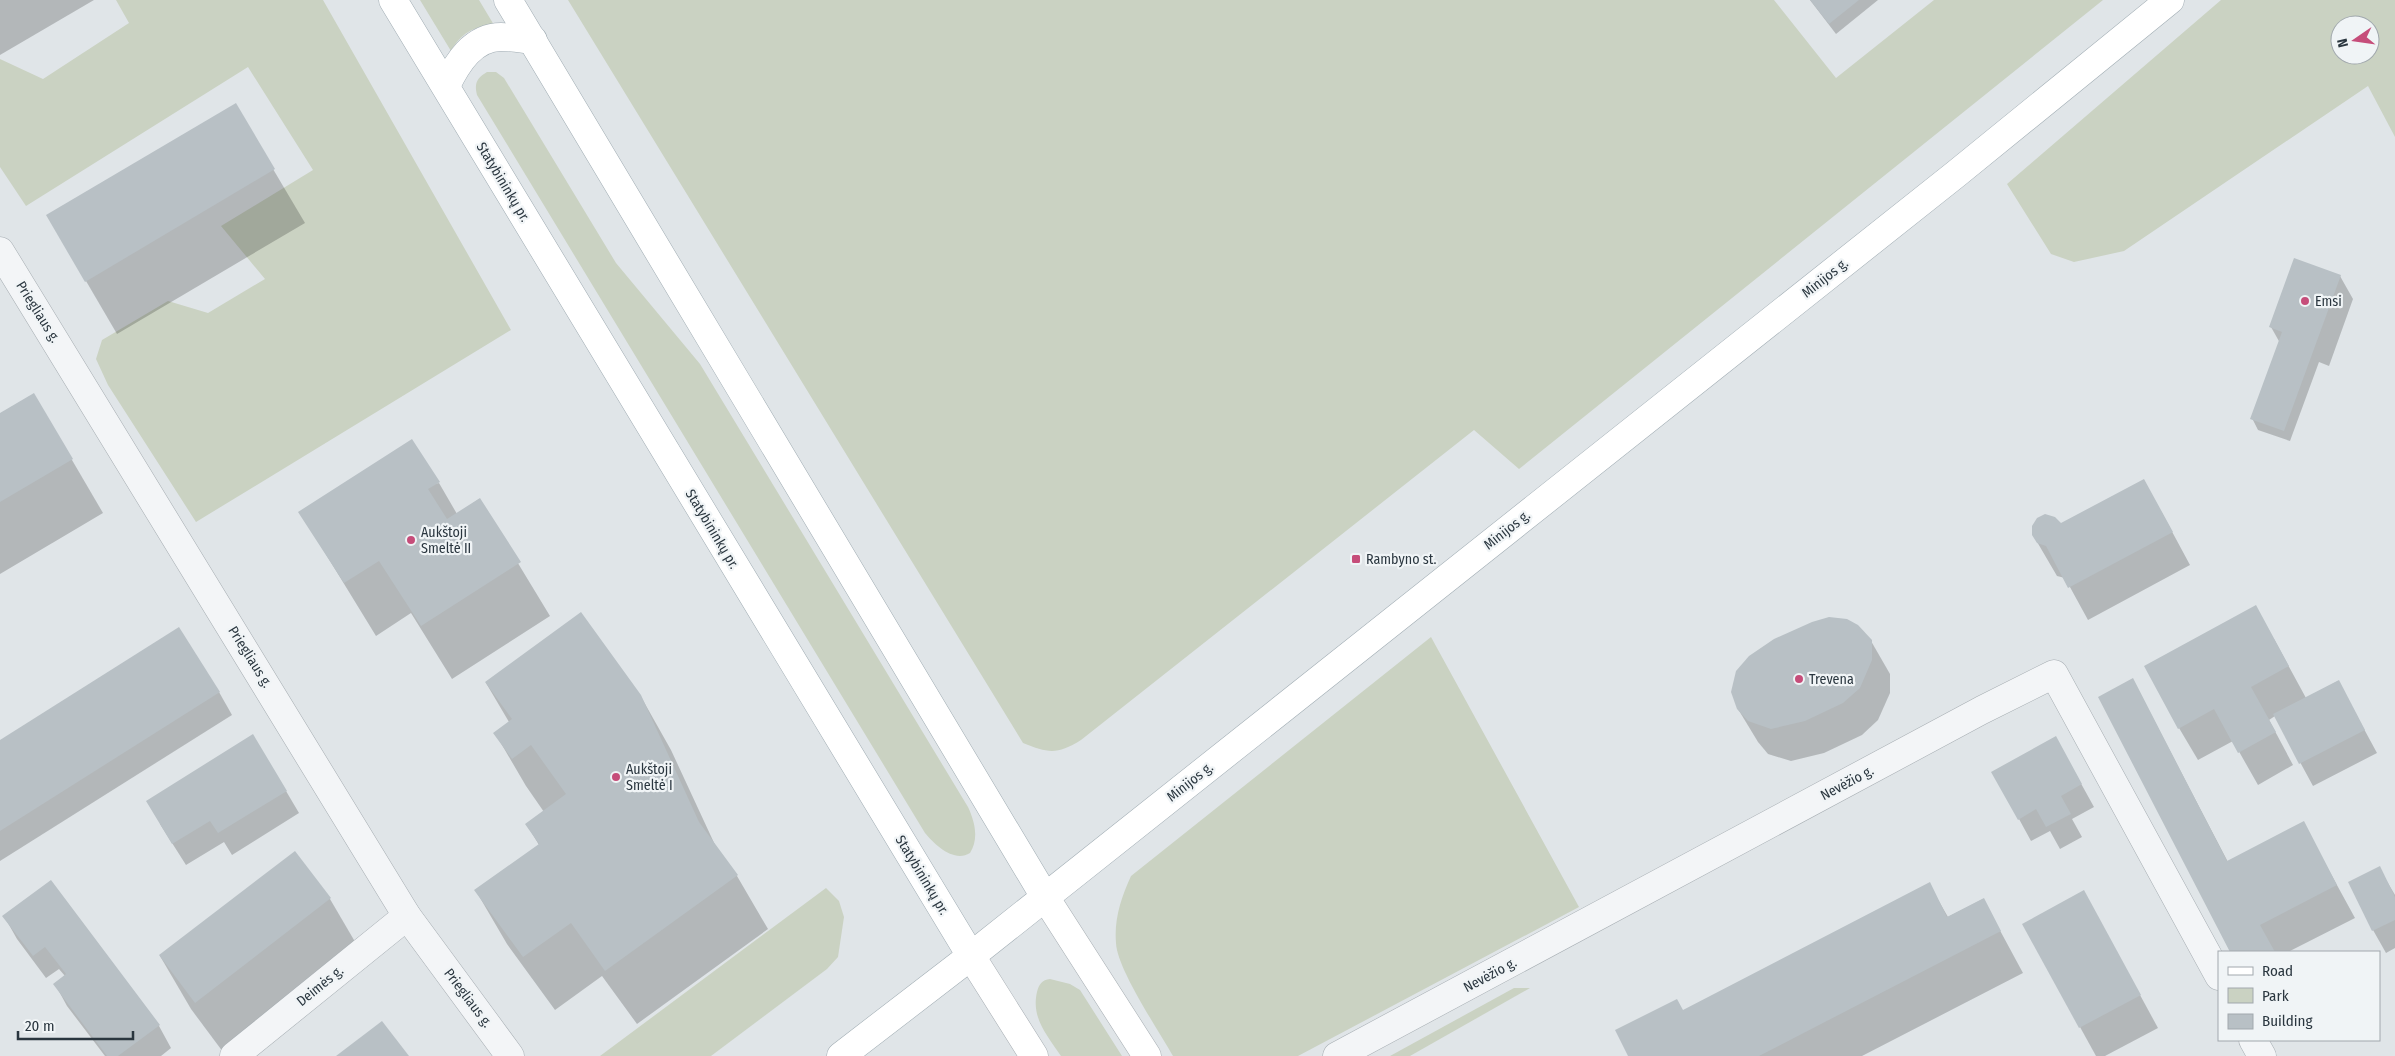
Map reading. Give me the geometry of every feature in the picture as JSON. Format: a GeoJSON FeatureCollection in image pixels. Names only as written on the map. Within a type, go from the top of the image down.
{"type":"FeatureCollection","features":[{"type":"Feature","properties":{"kind":"main road","name":"Statybininkų pr."},"geometry":{"type":"LineString","coordinates":[[394,0],[971,956],[1034,1056]]}},
{"type":"Feature","properties":{"kind":"main road"},"geometry":{"type":"LineString","coordinates":[[508,0],[1045,897],[1147,1056]]}},
{"type":"Feature","properties":{"kind":"main road","name":"Minijos g."},"geometry":{"type":"LineString","coordinates":[[841,1056],[971,956],[1956,174],[2170,0]]}},
{"type":"Feature","properties":{"kind":"main road"},"geometry":{"type":"LineString","coordinates":[[446,86],[457,63],[476,44],[500,37],[533,40]]}},
{"type":"Feature","properties":{"kind":"street","name":"Priegliaus g."},"geometry":{"type":"LineString","coordinates":[[0,251],[407,916],[510,1056]]}},
{"type":"Feature","properties":{"kind":"street","name":"Nevėžio g."},"geometry":{"type":"LineString","coordinates":[[1337,1056],[1982,710],[2054,674],[2218,974]]}},
{"type":"Feature","properties":{"kind":"street","name":"Deimės g."},"geometry":{"type":"LineString","coordinates":[[234,1056],[407,916]]}},
{"type":"Feature","properties":{"kind":"street"},"geometry":{"type":"LineString","coordinates":[[2254,1041],[2262,1056]]}},
{"type":"Feature","properties":{"kind":"green space"},"geometry":{"type":"Polygon","coordinates":[[[116,0],[323,0],[511,330],[196,522],[108,385],[96,359],[102,340],[168,301],[208,313],[265,279],[221,226],[313,170],[248,67],[26,206],[0,167],[0,59],[43,79],[129,23],[116,0]]]}},
{"type":"Feature","properties":{"kind":"green space"},"geometry":{"type":"Polygon","coordinates":[[[420,0],[479,0],[494,25],[474,29],[464,35],[451,51],[420,0]]]}},
{"type":"Feature","properties":{"kind":"green space"},"geometry":{"type":"Polygon","coordinates":[[[568,0],[1774,0],[1836,78],[1934,0],[2103,0],[1519,469],[1474,430],[1081,740],[1073,745],[1052,751],[1039,749],[1023,743],[568,0]]]}},
{"type":"Feature","properties":{"kind":"green space"},"geometry":{"type":"Polygon","coordinates":[[[2221,0],[2395,0],[2395,137],[2368,86],[2124,251],[2074,262],[2051,254],[2007,184],[2221,0]]]}},
{"type":"Feature","properties":{"kind":"green space"},"geometry":{"type":"Polygon","coordinates":[[[487,72],[496,72],[504,78],[616,263],[700,364],[968,807],[975,830],[973,848],[970,853],[964,856],[951,854],[934,843],[925,833],[477,95],[477,81],[487,72]]]}},
{"type":"Feature","properties":{"kind":"green space"},"geometry":{"type":"Polygon","coordinates":[[[1431,637],[1579,907],[1298,1056],[1173,1056],[1131,984],[1118,954],[1116,943],[1117,917],[1131,876],[1431,637]]]}},
{"type":"Feature","properties":{"kind":"green space"},"geometry":{"type":"Polygon","coordinates":[[[826,888],[839,901],[844,917],[838,957],[827,969],[711,1056],[600,1056],[826,888]]]}},
{"type":"Feature","properties":{"kind":"green space"},"geometry":{"type":"Polygon","coordinates":[[[1050,979],[1070,984],[1080,990],[1122,1056],[1061,1056],[1042,1026],[1036,1010],[1039,987],[1043,981],[1050,979]]]}},
{"type":"Feature","properties":{"kind":"green space"},"geometry":{"type":"Polygon","coordinates":[[[1514,988],[1530,988],[1410,1056],[1390,1056],[1514,988]]]}},
{"type":"Feature","properties":{"kind":"building"},"geometry":{"type":"Polygon","coordinates":[[[1810,0],[1859,0],[1829,24],[1810,0]]]}},
{"type":"Feature","properties":{"kind":"building"},"geometry":{"type":"Polygon","coordinates":[[[236,103],[275,169],[85,282],[46,215],[236,103]]]}},
{"type":"Feature","properties":{"kind":"building"},"geometry":{"type":"Polygon","coordinates":[[[2294,258],[2341,275],[2284,431],[2250,419],[2282,332],[2269,327],[2294,258]]]}},
{"type":"Feature","properties":{"kind":"building"},"geometry":{"type":"Polygon","coordinates":[[[34,393],[73,459],[0,502],[0,413],[34,393]]]}},
{"type":"Feature","properties":{"kind":"building","name":"Aukštoji Smeltė II"},"geometry":{"type":"Polygon","coordinates":[[[412,439],[440,482],[428,489],[447,519],[480,498],[521,562],[421,626],[379,561],[344,583],[298,512],[412,439]]]}},
{"type":"Feature","properties":{"kind":"building"},"geometry":{"type":"Polygon","coordinates":[[[2144,479],[2173,532],[2068,588],[2046,546],[2037,543],[2032,535],[2032,526],[2037,518],[2045,514],[2055,517],[2061,523],[2144,479]]]}},
{"type":"Feature","properties":{"kind":"building"},"geometry":{"type":"Polygon","coordinates":[[[2256,605],[2289,666],[2251,687],[2276,732],[2238,753],[2214,709],[2178,729],[2144,666],[2256,605]]]}},
{"type":"Feature","properties":{"kind":"building","name":"Aukštoji Smeltė I"},"geometry":{"type":"Polygon","coordinates":[[[581,612],[641,695],[699,822],[738,875],[605,971],[571,923],[523,957],[474,890],[539,844],[525,824],[566,794],[531,745],[512,759],[493,733],[512,719],[485,682],[581,612]]]}},
{"type":"Feature","properties":{"kind":"building","name":"Trevena"},"geometry":{"type":"Polygon","coordinates":[[[1829,617],[1847,619],[1858,625],[1872,640],[1872,660],[1860,688],[1843,703],[1805,721],[1771,729],[1748,721],[1737,709],[1731,692],[1736,671],[1749,656],[1774,639],[1812,622],[1829,617]]]}},
{"type":"Feature","properties":{"kind":"building"},"geometry":{"type":"Polygon","coordinates":[[[179,627],[220,692],[0,831],[0,740],[179,627]]]}},
{"type":"Feature","properties":{"kind":"building"},"geometry":{"type":"Polygon","coordinates":[[[2133,678],[2227,861],[2304,821],[2337,885],[2260,925],[2274,951],[2229,951],[2098,697],[2133,678]]]}},
{"type":"Feature","properties":{"kind":"building"},"geometry":{"type":"Polygon","coordinates":[[[2339,680],[2365,730],[2299,764],[2273,714],[2339,680]]]}},
{"type":"Feature","properties":{"kind":"building"},"geometry":{"type":"Polygon","coordinates":[[[253,734],[287,791],[218,833],[210,821],[172,844],[146,801],[253,734]]]}},
{"type":"Feature","properties":{"kind":"building"},"geometry":{"type":"Polygon","coordinates":[[[2056,736],[2082,784],[2061,796],[2071,814],[2046,827],[2036,809],[2018,820],[1991,772],[2056,736]]]}},
{"type":"Feature","properties":{"kind":"building"},"geometry":{"type":"Polygon","coordinates":[[[295,851],[331,898],[195,1003],[159,955],[295,851]]]}},
{"type":"Feature","properties":{"kind":"building"},"geometry":{"type":"Polygon","coordinates":[[[2380,866],[2395,897],[2395,920],[2372,931],[2348,882],[2380,866]]]}},
{"type":"Feature","properties":{"kind":"building"},"geometry":{"type":"Polygon","coordinates":[[[51,880],[160,1025],[118,1056],[107,1056],[53,984],[66,974],[45,947],[33,956],[2,916],[51,880]]]}},
{"type":"Feature","properties":{"kind":"building"},"geometry":{"type":"Polygon","coordinates":[[[1930,882],[1947,917],[1984,898],[2001,931],[1759,1056],[1628,1056],[1615,1030],[1677,999],[1683,1010],[1930,882]]]}},
{"type":"Feature","properties":{"kind":"building"},"geometry":{"type":"Polygon","coordinates":[[[2084,890],[2141,995],[2079,1028],[2022,924],[2084,890]]]}},
{"type":"Feature","properties":{"kind":"building"},"geometry":{"type":"Polygon","coordinates":[[[382,1021],[409,1056],[336,1056],[382,1021]]]}},
{"type":"Feature","properties":{"kind":"place","name":"Emsi"},"geometry":{"type":"Point","coordinates":[2305,301]}},
{"type":"Feature","properties":{"kind":"place","name":"Aukštoji Smeltė II"},"geometry":{"type":"Point","coordinates":[411,540]}},
{"type":"Feature","properties":{"kind":"place","name":"Rambyno st."},"geometry":{"type":"Point","coordinates":[1356,559]}},
{"type":"Feature","properties":{"kind":"place","name":"Trevena"},"geometry":{"type":"Point","coordinates":[1799,679]}},
{"type":"Feature","properties":{"kind":"place","name":"Aukštoji Smeltė I"},"geometry":{"type":"Point","coordinates":[616,777]}}]}
